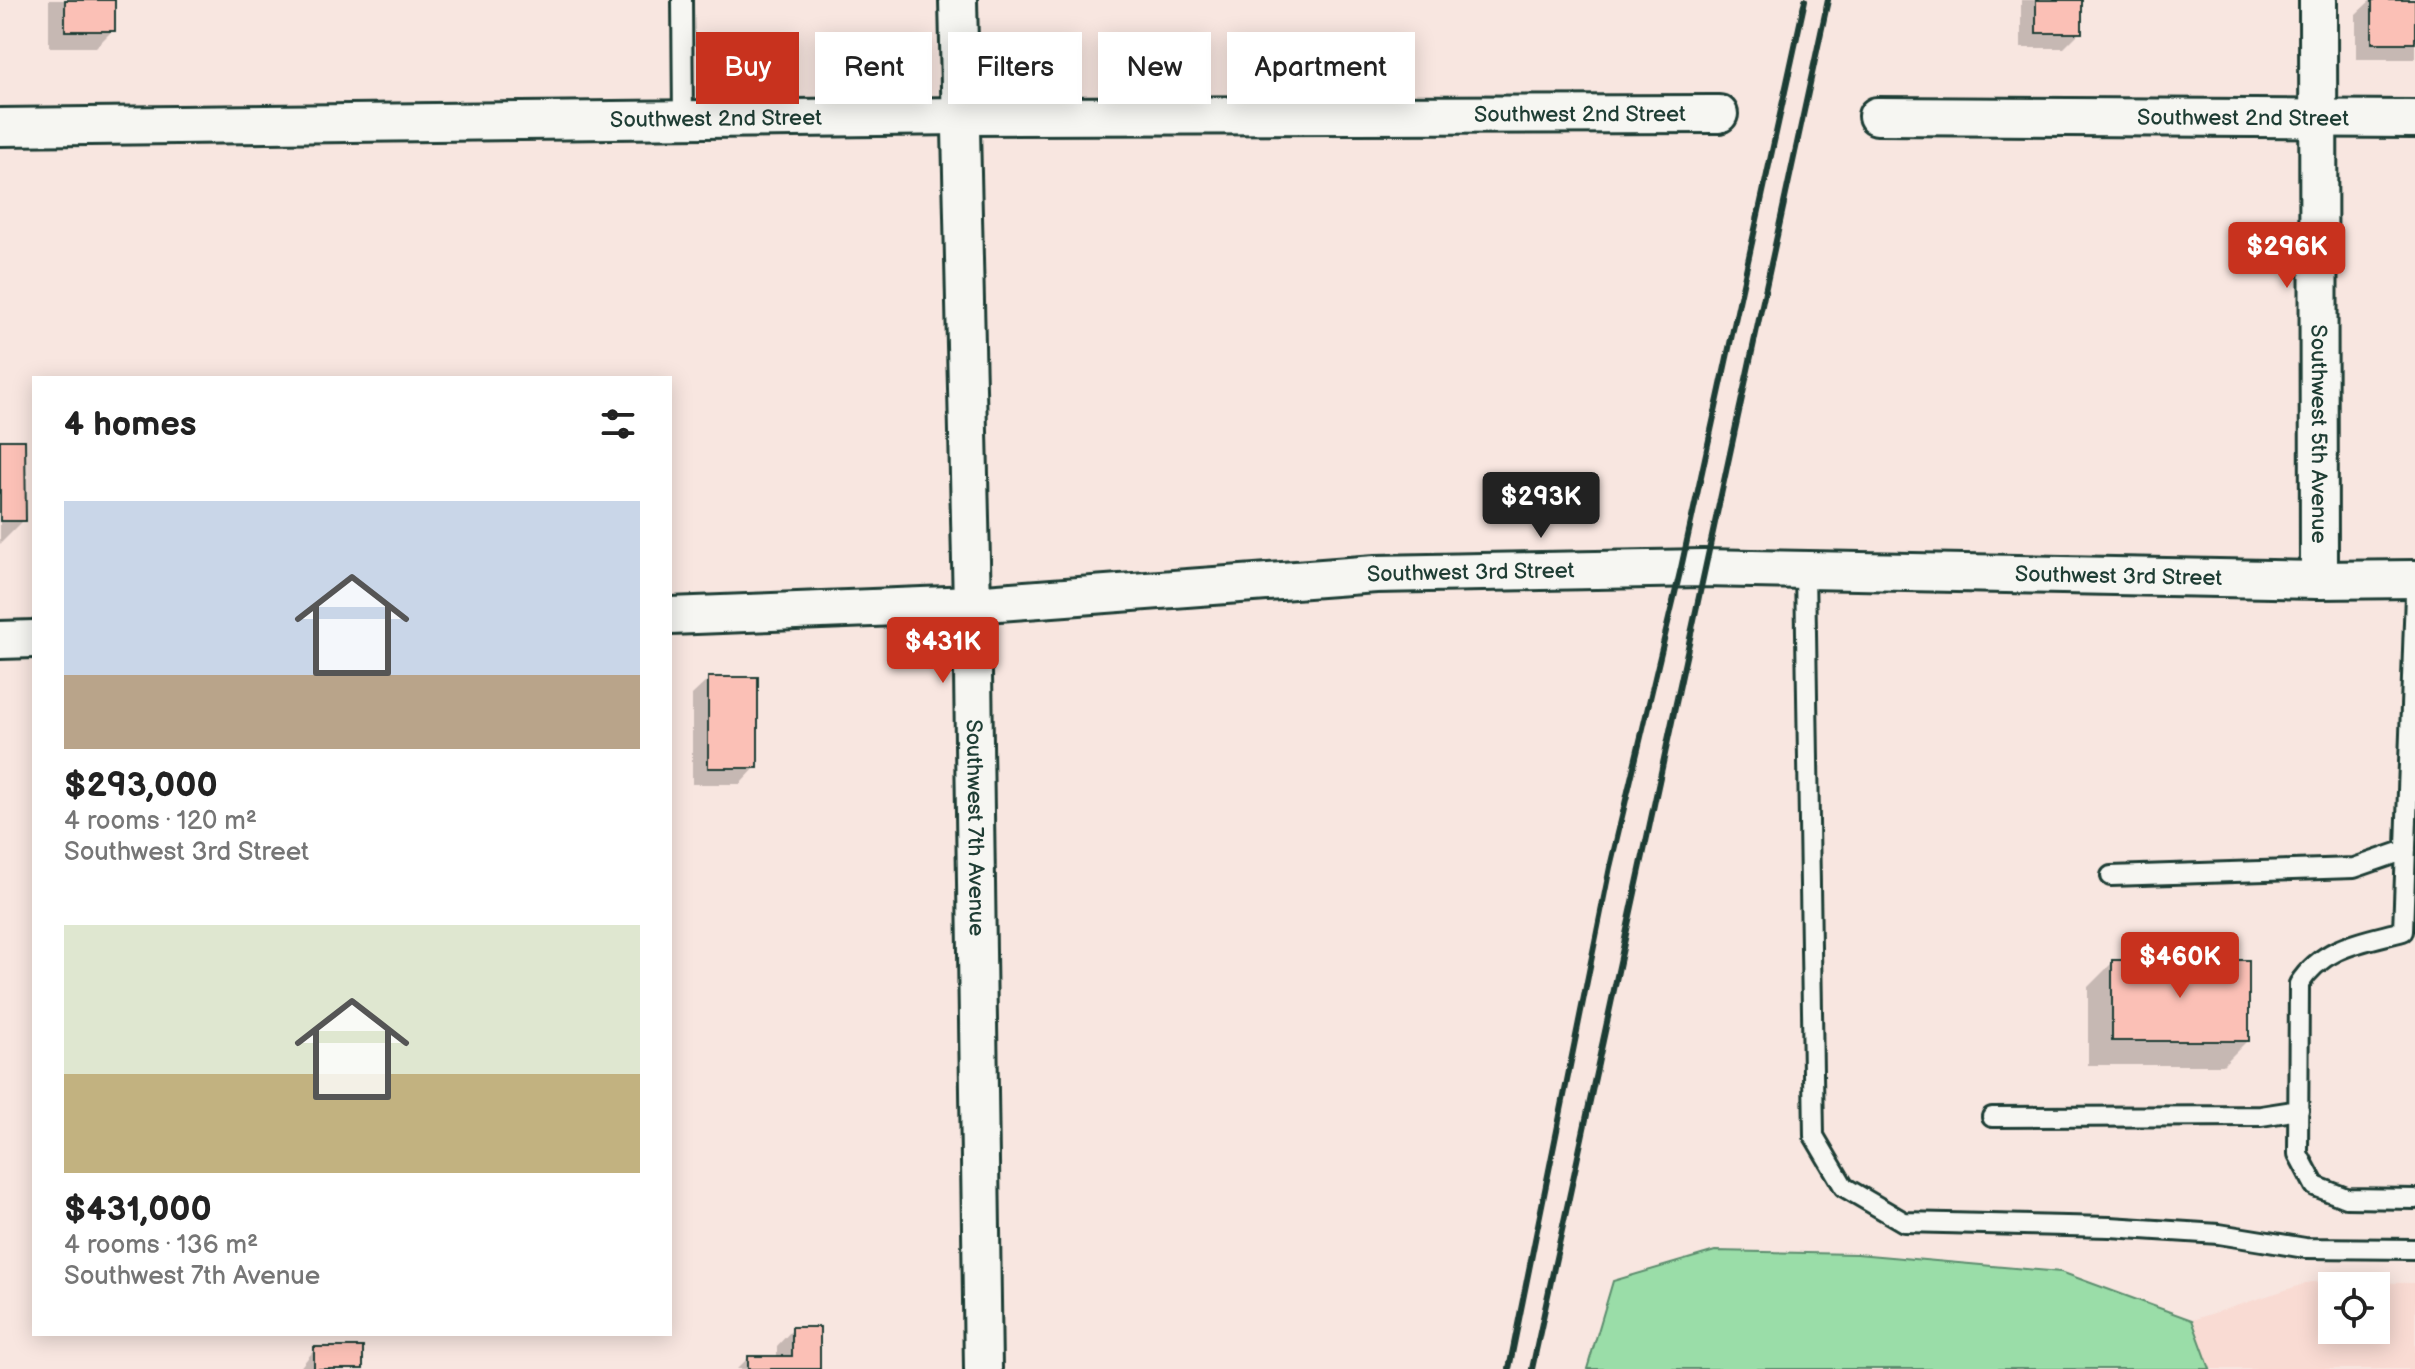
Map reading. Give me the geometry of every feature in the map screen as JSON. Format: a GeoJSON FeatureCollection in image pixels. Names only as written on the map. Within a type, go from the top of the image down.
{"type":"FeatureCollection","features":[{"type":"Feature","properties":{"kind":"street","name":"Southwest 7th Avenue"},"geometry":{"type":"LineString","coordinates":[[958,0],[972,604],[983,1369]]}},
{"type":"Feature","properties":{"kind":"street","name":"Southwest 5th Avenue"},"geometry":{"type":"LineString","coordinates":[[2318,0],[2319,580]]}},
{"type":"Feature","properties":{"kind":"street","name":"Southwest 2nd Street"},"geometry":{"type":"LineString","coordinates":[[0,127],[961,116],[1719,114]]}},
{"type":"Feature","properties":{"kind":"street","name":"Southwest 2nd Street"},"geometry":{"type":"LineString","coordinates":[[1877,116],[2415,119]]}},
{"type":"Feature","properties":{"kind":"street","name":"Southwest 3rd Street"},"geometry":{"type":"LineString","coordinates":[[672,616],[972,604],[1376,574],[1681,568],[2319,580],[2415,579]]}},
{"type":"Feature","properties":{"kind":"street"},"geometry":{"type":"LineString","coordinates":[[0,640],[32,639]]}},
{"type":"Feature","properties":{"kind":"lane"},"geometry":{"type":"LineString","coordinates":[[682,0],[683,120]]}},
{"type":"Feature","properties":{"kind":"lane"},"geometry":{"type":"LineString","coordinates":[[1805,570],[1814,1136],[1844,1187],[1904,1222],[2110,1227],[2219,1234],[2305,1248],[2415,1249]]}},
{"type":"Feature","properties":{"kind":"lane"},"geometry":{"type":"LineString","coordinates":[[2415,594],[2403,931],[2335,949],[2311,965],[2299,984],[2298,1154],[2315,1186],[2346,1198],[2415,1199]]}},
{"type":"Feature","properties":{"kind":"lane"},"geometry":{"type":"LineString","coordinates":[[2111,876],[2354,868],[2406,850]]}},
{"type":"Feature","properties":{"kind":"lane"},"geometry":{"type":"LineString","coordinates":[[1992,1117],[2261,1116],[2299,1110]]}},
{"type":"Feature","properties":{"kind":"shaded area"},"geometry":{"type":"Polygon","coordinates":[[[2318,1282],[2318,1344],[2390,1344],[2390,1283],[2415,1283],[2415,1369],[2210,1369],[2192,1320],[2318,1282]]]}},
{"type":"Feature","properties":{"kind":"green space"},"geometry":{"type":"Polygon","coordinates":[[[1715,1251],[1857,1254],[2061,1272],[2192,1320],[2210,1369],[1587,1369],[1613,1281],[1715,1251]]]}},
{"type":"Feature","properties":{"kind":"building"},"geometry":{"type":"Polygon","coordinates":[[[65,0],[115,0],[115,31],[65,31],[65,0]]]}},
{"type":"Feature","properties":{"kind":"building"},"geometry":{"type":"Polygon","coordinates":[[[2036,0],[2082,0],[2082,33],[2036,33],[2036,0]]]}},
{"type":"Feature","properties":{"kind":"building"},"geometry":{"type":"Polygon","coordinates":[[[2372,0],[2415,0],[2415,43],[2372,43],[2372,0]]]}},
{"type":"Feature","properties":{"kind":"building"},"geometry":{"type":"Polygon","coordinates":[[[0,440],[25,440],[26,521],[0,521],[0,440]]]}},
{"type":"Feature","properties":{"kind":"building"},"geometry":{"type":"Polygon","coordinates":[[[708,677],[758,677],[758,768],[708,768],[708,677]]]}},
{"type":"Feature","properties":{"kind":"building"},"geometry":{"type":"Polygon","coordinates":[[[2112,960],[2249,960],[2249,1041],[2112,1041],[2112,960]]]}},
{"type":"Feature","properties":{"kind":"building"},"geometry":{"type":"Polygon","coordinates":[[[792,1327],[820,1327],[820,1369],[748,1369],[748,1356],[792,1356],[792,1327]]]}},
{"type":"Feature","properties":{"kind":"building"},"geometry":{"type":"Polygon","coordinates":[[[314,1347],[363,1347],[363,1369],[314,1369],[314,1347]]]}},
{"type":"Feature","properties":{"kind":"railway"},"geometry":{"type":"LineString","coordinates":[[1509,1369],[1610,867],[1681,568],[1805,0]]}},
{"type":"Feature","properties":{"kind":"railway"},"geometry":{"type":"LineString","coordinates":[[1532,1369],[1828,0]]}}]}
